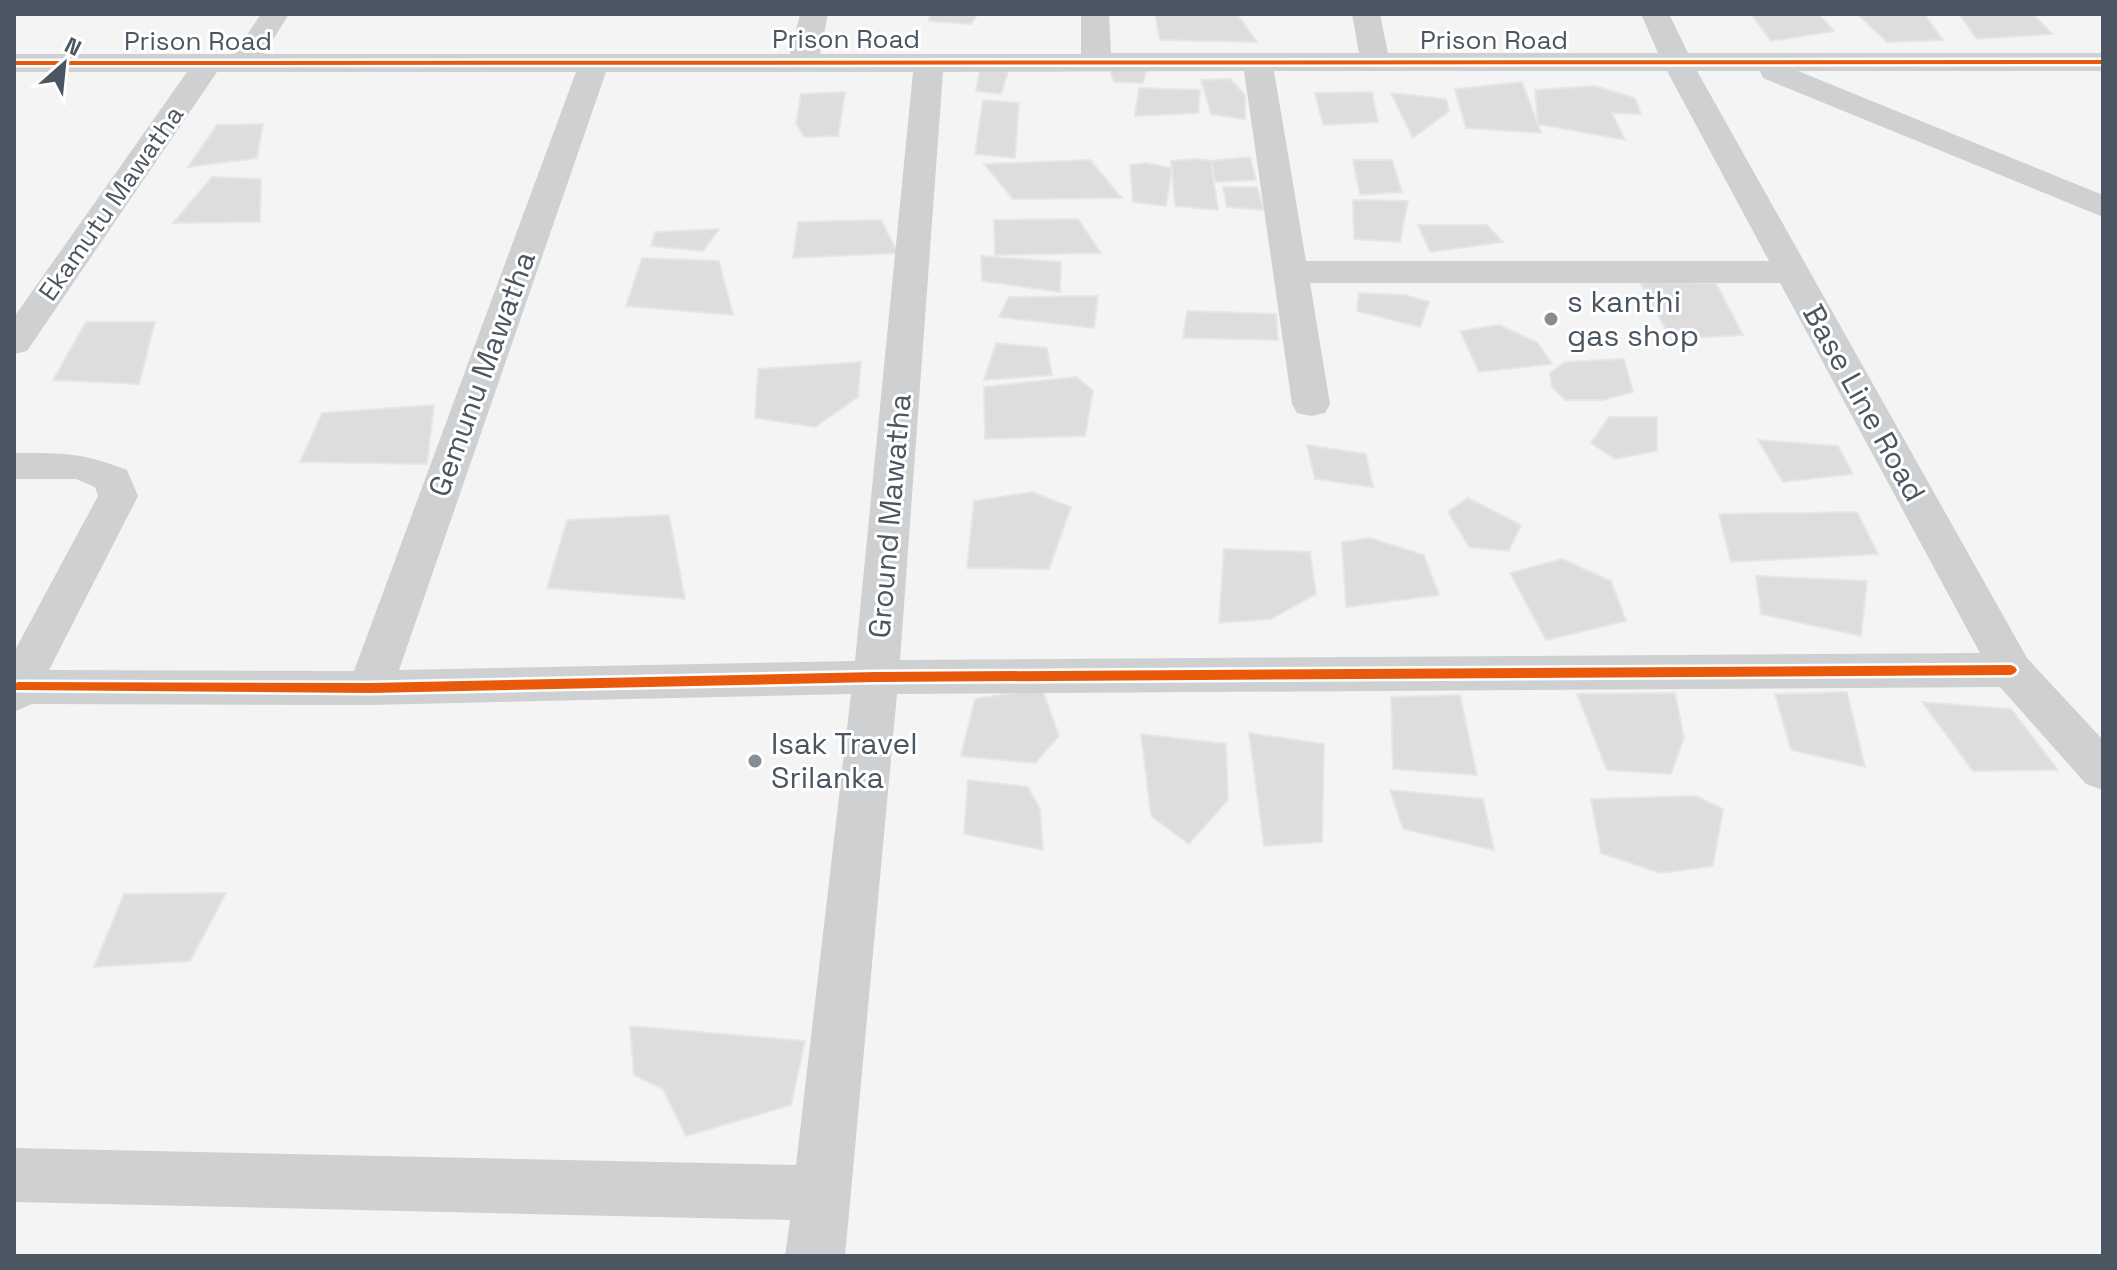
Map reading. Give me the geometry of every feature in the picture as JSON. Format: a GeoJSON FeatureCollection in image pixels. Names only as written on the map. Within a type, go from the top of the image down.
{"type":"FeatureCollection","features":[{"type":"Feature","properties":{"kind":"street"},"geometry":{"type":"LineString","coordinates":[[243,63],[275,14]]}},
{"type":"Feature","properties":{"kind":"street"},"geometry":{"type":"LineString","coordinates":[[803,62],[814,14]]}},
{"type":"Feature","properties":{"kind":"street"},"geometry":{"type":"LineString","coordinates":[[1095,14],[1096,62]]}},
{"type":"Feature","properties":{"kind":"street"},"geometry":{"type":"LineString","coordinates":[[1366,14],[1375,61]]}},
{"type":"Feature","properties":{"kind":"street","name":"Base Line Road"},"geometry":{"type":"LineString","coordinates":[[1655,14],[1678,64],[2011,670],[2103,771]]}},
{"type":"Feature","properties":{"kind":"street"},"geometry":{"type":"LineString","coordinates":[[1257,60],[1311,404]]}},
{"type":"Feature","properties":{"kind":"street","name":"Prison Road"},"geometry":{"type":"LineString","coordinates":[[14,63],[1257,60],[1678,64],[2103,62]]}},
{"type":"Feature","properties":{"kind":"street","name":"Gemunu Mawatha"},"geometry":{"type":"LineString","coordinates":[[370,688],[595,61]]}},
{"type":"Feature","properties":{"kind":"street","name":"Ground Mawatha"},"geometry":{"type":"LineString","coordinates":[[815,1256],[876,677],[929,61]]}},
{"type":"Feature","properties":{"kind":"street","name":"Ekamutu Mawatha"},"geometry":{"type":"LineString","coordinates":[[14,343],[208,63]]}},
{"type":"Feature","properties":{"kind":"street"},"geometry":{"type":"LineString","coordinates":[[1753,63],[2103,207]]}},
{"type":"Feature","properties":{"kind":"street"},"geometry":{"type":"LineString","coordinates":[[1289,272],[1792,272]]}},
{"type":"Feature","properties":{"kind":"street"},"geometry":{"type":"LineString","coordinates":[[14,466],[80,466],[113,479],[118,496],[16,691],[370,688],[876,677],[2011,670]]}},
{"type":"Feature","properties":{"kind":"street"},"geometry":{"type":"LineString","coordinates":[[14,1175],[821,1193]]}},
{"type":"Feature","properties":{"kind":"building"},"geometry":{"type":"Polygon","coordinates":[[[930,14],[978,14],[971,24],[929,21],[930,14]]]}},
{"type":"Feature","properties":{"kind":"building"},"geometry":{"type":"Polygon","coordinates":[[[1155,14],[1237,14],[1257,42],[1160,40],[1155,14]]]}},
{"type":"Feature","properties":{"kind":"building"},"geometry":{"type":"Polygon","coordinates":[[[1751,14],[1819,14],[1834,31],[1771,41],[1751,14]]]}},
{"type":"Feature","properties":{"kind":"building"},"geometry":{"type":"Polygon","coordinates":[[[1857,14],[1924,14],[1943,40],[1887,42],[1857,14]]]}},
{"type":"Feature","properties":{"kind":"building"},"geometry":{"type":"Polygon","coordinates":[[[1959,14],[2033,14],[2052,34],[1977,39],[1959,14]]]}},
{"type":"Feature","properties":{"kind":"building"},"geometry":{"type":"Polygon","coordinates":[[[1109,68],[1147,68],[1143,83],[1114,82],[1109,68]]]}},
{"type":"Feature","properties":{"kind":"building"},"geometry":{"type":"Polygon","coordinates":[[[980,69],[1008,72],[1001,94],[976,91],[980,69]]]}},
{"type":"Feature","properties":{"kind":"building"},"geometry":{"type":"Polygon","coordinates":[[[1230,79],[1245,95],[1245,119],[1211,114],[1201,80],[1230,79]]]}},
{"type":"Feature","properties":{"kind":"building"},"geometry":{"type":"Polygon","coordinates":[[[1522,82],[1541,133],[1466,128],[1455,89],[1522,82]]]}},
{"type":"Feature","properties":{"kind":"building"},"geometry":{"type":"Polygon","coordinates":[[[1595,86],[1635,98],[1641,114],[1612,113],[1625,140],[1538,124],[1535,90],[1595,86]]]}},
{"type":"Feature","properties":{"kind":"building"},"geometry":{"type":"Polygon","coordinates":[[[1139,88],[1200,90],[1198,113],[1135,116],[1139,88]]]}},
{"type":"Feature","properties":{"kind":"building"},"geometry":{"type":"Polygon","coordinates":[[[845,92],[838,136],[804,137],[796,123],[801,94],[845,92]]]}},
{"type":"Feature","properties":{"kind":"building"},"geometry":{"type":"Polygon","coordinates":[[[1372,92],[1378,122],[1323,125],[1315,93],[1372,92]]]}},
{"type":"Feature","properties":{"kind":"building"},"geometry":{"type":"Polygon","coordinates":[[[1391,93],[1446,99],[1449,111],[1413,138],[1391,93]]]}},
{"type":"Feature","properties":{"kind":"building"},"geometry":{"type":"Polygon","coordinates":[[[983,100],[1019,103],[1015,158],[975,154],[983,100]]]}},
{"type":"Feature","properties":{"kind":"building"},"geometry":{"type":"Polygon","coordinates":[[[263,124],[257,158],[188,167],[217,125],[263,124]]]}},
{"type":"Feature","properties":{"kind":"building"},"geometry":{"type":"Polygon","coordinates":[[[1250,157],[1256,180],[1215,182],[1211,161],[1250,157]]]}},
{"type":"Feature","properties":{"kind":"building"},"geometry":{"type":"Polygon","coordinates":[[[1090,160],[1122,198],[1013,199],[984,164],[1090,160]]]}},
{"type":"Feature","properties":{"kind":"building"},"geometry":{"type":"Polygon","coordinates":[[[1353,160],[1392,160],[1402,192],[1360,195],[1353,160]]]}},
{"type":"Feature","properties":{"kind":"building"},"geometry":{"type":"Polygon","coordinates":[[[1171,161],[1211,161],[1218,210],[1175,206],[1171,161]]]}},
{"type":"Feature","properties":{"kind":"building"},"geometry":{"type":"Polygon","coordinates":[[[1145,163],[1172,168],[1166,206],[1133,202],[1130,165],[1145,163]]]}},
{"type":"Feature","properties":{"kind":"building"},"geometry":{"type":"Polygon","coordinates":[[[212,177],[261,179],[260,222],[173,223],[212,177]]]}},
{"type":"Feature","properties":{"kind":"building"},"geometry":{"type":"Polygon","coordinates":[[[1223,187],[1257,187],[1264,210],[1227,207],[1223,187]]]}},
{"type":"Feature","properties":{"kind":"building"},"geometry":{"type":"Polygon","coordinates":[[[1353,200],[1408,201],[1400,242],[1354,239],[1353,200]]]}},
{"type":"Feature","properties":{"kind":"building"},"geometry":{"type":"Polygon","coordinates":[[[1078,219],[1101,253],[995,255],[994,220],[1078,219]]]}},
{"type":"Feature","properties":{"kind":"building"},"geometry":{"type":"Polygon","coordinates":[[[881,220],[898,253],[793,258],[798,222],[881,220]]]}},
{"type":"Feature","properties":{"kind":"building"},"geometry":{"type":"Polygon","coordinates":[[[1418,225],[1487,225],[1503,242],[1430,252],[1418,225]]]}},
{"type":"Feature","properties":{"kind":"building"},"geometry":{"type":"Polygon","coordinates":[[[719,229],[703,251],[651,246],[655,232],[719,229]]]}},
{"type":"Feature","properties":{"kind":"building"},"geometry":{"type":"Polygon","coordinates":[[[981,256],[1061,262],[1060,292],[982,281],[981,256]]]}},
{"type":"Feature","properties":{"kind":"building"},"geometry":{"type":"Polygon","coordinates":[[[642,258],[719,261],[733,315],[626,306],[642,258]]]}},
{"type":"Feature","properties":{"kind":"building"},"geometry":{"type":"Polygon","coordinates":[[[1640,282],[1716,283],[1743,335],[1671,339],[1640,282]]]}},
{"type":"Feature","properties":{"kind":"building"},"geometry":{"type":"Polygon","coordinates":[[[1359,293],[1405,295],[1429,302],[1420,327],[1357,311],[1359,293]]]}},
{"type":"Feature","properties":{"kind":"building"},"geometry":{"type":"Polygon","coordinates":[[[1098,296],[1094,328],[999,317],[1009,297],[1098,296]]]}},
{"type":"Feature","properties":{"kind":"building"},"geometry":{"type":"Polygon","coordinates":[[[1187,311],[1276,314],[1278,340],[1183,338],[1187,311]]]}},
{"type":"Feature","properties":{"kind":"building"},"geometry":{"type":"Polygon","coordinates":[[[86,322],[155,322],[139,384],[53,380],[86,322]]]}},
{"type":"Feature","properties":{"kind":"building"},"geometry":{"type":"Polygon","coordinates":[[[1499,325],[1538,343],[1552,364],[1479,372],[1460,331],[1499,325]]]}},
{"type":"Feature","properties":{"kind":"building"},"geometry":{"type":"Polygon","coordinates":[[[996,343],[1047,348],[1052,375],[984,380],[996,343]]]}},
{"type":"Feature","properties":{"kind":"building"},"geometry":{"type":"Polygon","coordinates":[[[1624,359],[1633,392],[1603,400],[1565,400],[1552,387],[1550,373],[1565,362],[1624,359]]]}},
{"type":"Feature","properties":{"kind":"building"},"geometry":{"type":"Polygon","coordinates":[[[861,362],[858,397],[815,427],[755,418],[758,369],[861,362]]]}},
{"type":"Feature","properties":{"kind":"building"},"geometry":{"type":"Polygon","coordinates":[[[1077,377],[1093,391],[1085,436],[985,439],[984,387],[1077,377]]]}},
{"type":"Feature","properties":{"kind":"building"},"geometry":{"type":"Polygon","coordinates":[[[434,405],[427,464],[300,462],[322,413],[434,405]]]}},
{"type":"Feature","properties":{"kind":"building"},"geometry":{"type":"Polygon","coordinates":[[[1609,417],[1657,417],[1657,451],[1615,459],[1591,443],[1609,417]]]}},
{"type":"Feature","properties":{"kind":"building"},"geometry":{"type":"Polygon","coordinates":[[[1758,440],[1838,446],[1853,474],[1783,482],[1758,440]]]}},
{"type":"Feature","properties":{"kind":"building"},"geometry":{"type":"Polygon","coordinates":[[[1307,445],[1366,454],[1373,487],[1315,479],[1307,445]]]}},
{"type":"Feature","properties":{"kind":"building"},"geometry":{"type":"Polygon","coordinates":[[[1032,492],[1071,507],[1049,569],[967,568],[974,501],[1032,492]]]}},
{"type":"Feature","properties":{"kind":"building"},"geometry":{"type":"Polygon","coordinates":[[[1468,498],[1521,525],[1509,551],[1469,547],[1448,512],[1468,498]]]}},
{"type":"Feature","properties":{"kind":"building"},"geometry":{"type":"Polygon","coordinates":[[[1857,512],[1878,554],[1731,562],[1719,514],[1857,512]]]}},
{"type":"Feature","properties":{"kind":"building"},"geometry":{"type":"Polygon","coordinates":[[[669,515],[685,599],[547,588],[567,520],[669,515]]]}},
{"type":"Feature","properties":{"kind":"building"},"geometry":{"type":"Polygon","coordinates":[[[1370,538],[1424,555],[1439,595],[1346,607],[1342,542],[1370,538]]]}},
{"type":"Feature","properties":{"kind":"building"},"geometry":{"type":"Polygon","coordinates":[[[1224,549],[1310,552],[1316,594],[1271,619],[1219,623],[1224,549]]]}},
{"type":"Feature","properties":{"kind":"building"},"geometry":{"type":"Polygon","coordinates":[[[1562,559],[1611,581],[1626,621],[1546,640],[1510,573],[1562,559]]]}},
{"type":"Feature","properties":{"kind":"building"},"geometry":{"type":"Polygon","coordinates":[[[1756,576],[1867,581],[1861,636],[1761,614],[1756,576]]]}},
{"type":"Feature","properties":{"kind":"building"},"geometry":{"type":"Polygon","coordinates":[[[1042,688],[1059,736],[1035,763],[961,756],[975,699],[1042,688]]]}},
{"type":"Feature","properties":{"kind":"building"},"geometry":{"type":"Polygon","coordinates":[[[1847,692],[1865,767],[1791,750],[1775,694],[1847,692]]]}},
{"type":"Feature","properties":{"kind":"building"},"geometry":{"type":"Polygon","coordinates":[[[1675,693],[1684,738],[1671,774],[1607,770],[1577,694],[1675,693]]]}},
{"type":"Feature","properties":{"kind":"building"},"geometry":{"type":"Polygon","coordinates":[[[1460,695],[1477,775],[1393,769],[1391,697],[1460,695]]]}},
{"type":"Feature","properties":{"kind":"building"},"geometry":{"type":"Polygon","coordinates":[[[1922,702],[2011,709],[2058,770],[1973,771],[1922,702]]]}},
{"type":"Feature","properties":{"kind":"building"},"geometry":{"type":"Polygon","coordinates":[[[1249,733],[1324,744],[1322,842],[1264,846],[1249,733]]]}},
{"type":"Feature","properties":{"kind":"building"},"geometry":{"type":"Polygon","coordinates":[[[1141,734],[1226,744],[1228,800],[1189,844],[1151,816],[1141,734]]]}},
{"type":"Feature","properties":{"kind":"building"},"geometry":{"type":"Polygon","coordinates":[[[968,780],[1028,787],[1040,809],[1043,850],[964,834],[968,780]]]}},
{"type":"Feature","properties":{"kind":"building"},"geometry":{"type":"Polygon","coordinates":[[[1390,790],[1483,799],[1494,850],[1403,829],[1390,790]]]}},
{"type":"Feature","properties":{"kind":"building"},"geometry":{"type":"Polygon","coordinates":[[[1696,796],[1723,809],[1713,866],[1660,873],[1601,853],[1591,799],[1696,796]]]}},
{"type":"Feature","properties":{"kind":"building"},"geometry":{"type":"Polygon","coordinates":[[[226,893],[190,961],[94,967],[124,894],[226,893]]]}},
{"type":"Feature","properties":{"kind":"building"},"geometry":{"type":"Polygon","coordinates":[[[630,1026],[805,1041],[791,1105],[686,1136],[663,1089],[634,1075],[630,1026]]]}},
{"type":"Feature","properties":{"kind":"cycle path"},"geometry":{"type":"LineString","coordinates":[[14,63],[2103,62]]}},
{"type":"Feature","properties":{"kind":"cycle path"},"geometry":{"type":"LineString","coordinates":[[18,687],[370,688],[876,677],[2011,670]]}},
{"type":"Feature","properties":{"kind":"place","name":"s kanthi gas shop"},"geometry":{"type":"Point","coordinates":[1551,319]}},
{"type":"Feature","properties":{"kind":"place","name":"Isak Travel Srilanka"},"geometry":{"type":"Point","coordinates":[755,761]}}]}
